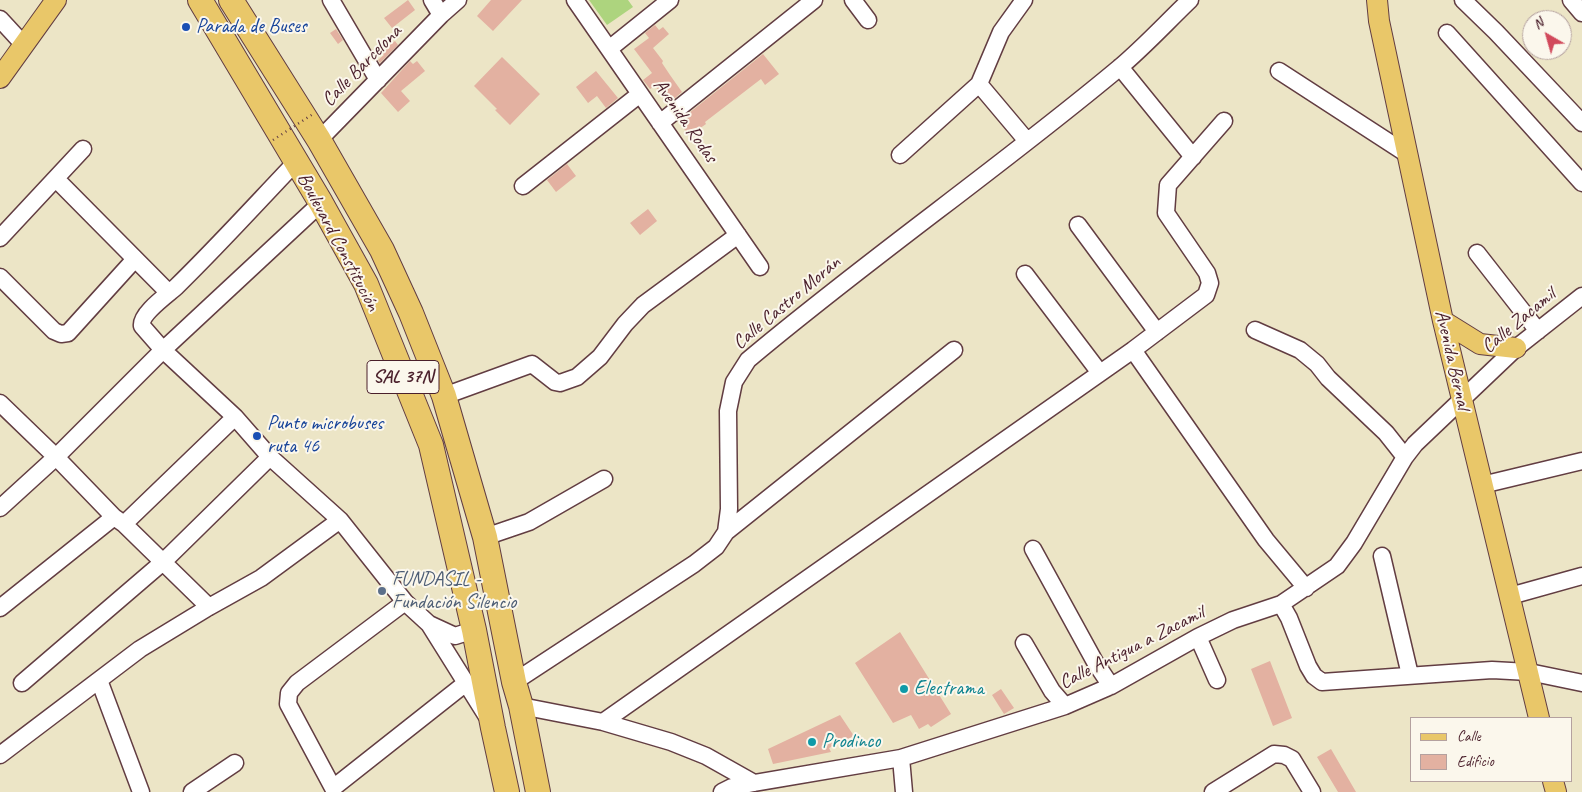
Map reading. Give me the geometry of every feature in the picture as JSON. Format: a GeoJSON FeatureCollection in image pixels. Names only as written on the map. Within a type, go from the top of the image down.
{"type":"FeatureCollection","features":[{"type":"Feature","properties":{"kind":"highway","name":"Boulevard Constitución"},"geometry":{"type":"LineString","coordinates":[[200,0],[321,203],[366,284],[431,445],[474,630],[493,728],[508,792]]}},
{"type":"Feature","properties":{"kind":"highway","name":"Boulevard Constitución"},"geometry":{"type":"LineString","coordinates":[[231,0],[319,140],[382,250],[411,313],[444,396],[485,537],[538,792]]}},
{"type":"Feature","properties":{"kind":"main road"},"geometry":{"type":"LineString","coordinates":[[0,77],[56,0]]}},
{"type":"Feature","properties":{"kind":"main road","name":"Avenida Bernal"},"geometry":{"type":"LineString","coordinates":[[1377,0],[1379,21],[1443,321],[1539,717]]}},
{"type":"Feature","properties":{"kind":"main road"},"geometry":{"type":"LineString","coordinates":[[1443,321],[1480,344],[1516,348]]}},
{"type":"Feature","properties":{"kind":"street"},"geometry":{"type":"LineString","coordinates":[[331,0],[378,80]]}},
{"type":"Feature","properties":{"kind":"street"},"geometry":{"type":"LineString","coordinates":[[432,0],[441,15]]}},
{"type":"Feature","properties":{"kind":"street","name":"Calle Barcelona"},"geometry":{"type":"LineString","coordinates":[[319,140],[458,0]]}},
{"type":"Feature","properties":{"kind":"street","name":"Avenida Rodas"},"geometry":{"type":"LineString","coordinates":[[575,0],[760,267]]}},
{"type":"Feature","properties":{"kind":"street"},"geometry":{"type":"LineString","coordinates":[[609,49],[670,0]]}},
{"type":"Feature","properties":{"kind":"street"},"geometry":{"type":"LineString","coordinates":[[660,123],[814,0]]}},
{"type":"Feature","properties":{"kind":"street"},"geometry":{"type":"LineString","coordinates":[[853,0],[868,20]]}},
{"type":"Feature","properties":{"kind":"street"},"geometry":{"type":"LineString","coordinates":[[900,155],[979,84],[1001,32],[1024,0]]}},
{"type":"Feature","properties":{"kind":"street","name":"Calle Castro Morán"},"geometry":{"type":"LineString","coordinates":[[726,532],[729,509],[728,411],[734,382],[748,360],[880,254],[1120,67],[1190,0]]}},
{"type":"Feature","properties":{"kind":"street"},"geometry":{"type":"LineString","coordinates":[[1463,0],[1582,123]]}},
{"type":"Feature","properties":{"kind":"street"},"geometry":{"type":"LineString","coordinates":[[1571,0],[1582,13]]}},
{"type":"Feature","properties":{"kind":"street"},"geometry":{"type":"LineString","coordinates":[[0,19],[24,45]]}},
{"type":"Feature","properties":{"kind":"street"},"geometry":{"type":"LineString","coordinates":[[1447,33],[1582,183]]}},
{"type":"Feature","properties":{"kind":"street"},"geometry":{"type":"LineString","coordinates":[[1120,67],[1193,156]]}},
{"type":"Feature","properties":{"kind":"street"},"geometry":{"type":"LineString","coordinates":[[1279,71],[1407,154]]}},
{"type":"Feature","properties":{"kind":"street"},"geometry":{"type":"LineString","coordinates":[[979,84],[1027,141]]}},
{"type":"Feature","properties":{"kind":"street"},"geometry":{"type":"LineString","coordinates":[[523,186],[640,94]]}},
{"type":"Feature","properties":{"kind":"street"},"geometry":{"type":"LineString","coordinates":[[603,722],[1133,350],[1206,295],[1210,282],[1207,273],[1166,213],[1168,185],[1224,121]]}},
{"type":"Feature","properties":{"kind":"street"},"geometry":{"type":"LineString","coordinates":[[0,238],[83,148]]}},
{"type":"Feature","properties":{"kind":"street"},"geometry":{"type":"LineString","coordinates":[[296,163],[170,293],[146,314],[141,322],[142,326],[163,350],[235,417],[270,457],[340,520],[405,602],[430,624],[455,636],[474,630]]}},
{"type":"Feature","properties":{"kind":"street"},"geometry":{"type":"LineString","coordinates":[[55,180],[170,293]]}},
{"type":"Feature","properties":{"kind":"street"},"geometry":{"type":"LineString","coordinates":[[0,508],[56,457],[163,350],[321,203]]}},
{"type":"Feature","properties":{"kind":"street"},"geometry":{"type":"LineString","coordinates":[[1078,225],[1157,332]]}},
{"type":"Feature","properties":{"kind":"street"},"geometry":{"type":"LineString","coordinates":[[444,396],[532,364],[554,382],[560,383],[577,377],[600,357],[625,324],[643,305],[738,235]]}},
{"type":"Feature","properties":{"kind":"street"},"geometry":{"type":"LineString","coordinates":[[1477,253],[1538,331]]}},
{"type":"Feature","properties":{"kind":"street"},"geometry":{"type":"LineString","coordinates":[[0,277],[54,332],[61,334],[68,333],[135,259]]}},
{"type":"Feature","properties":{"kind":"street"},"geometry":{"type":"LineString","coordinates":[[1025,274],[1100,373]]}},
{"type":"Feature","properties":{"kind":"street","name":"Calle Zacamil"},"geometry":{"type":"LineString","coordinates":[[1461,400],[1516,348],[1582,296]]}},
{"type":"Feature","properties":{"kind":"street"},"geometry":{"type":"LineString","coordinates":[[1255,330],[1300,350],[1317,364],[1328,378],[1386,433],[1404,457]]}},
{"type":"Feature","properties":{"kind":"street"},"geometry":{"type":"LineString","coordinates":[[514,682],[694,564],[716,547],[726,532],[954,350]]}},
{"type":"Feature","properties":{"kind":"street"},"geometry":{"type":"LineString","coordinates":[[1133,350],[1266,540],[1306,588]]}},
{"type":"Feature","properties":{"kind":"street","name":"Calle Antigua a Zacamil"},"geometry":{"type":"LineString","coordinates":[[727,790],[754,783],[901,758],[1064,706],[1111,686],[1198,637],[1233,620],[1281,604],[1336,566],[1354,543],[1404,457],[1430,428],[1461,400]]}},
{"type":"Feature","properties":{"kind":"street"},"geometry":{"type":"LineString","coordinates":[[0,403],[209,607]]}},
{"type":"Feature","properties":{"kind":"street"},"geometry":{"type":"LineString","coordinates":[[0,608],[119,520],[235,417]]}},
{"type":"Feature","properties":{"kind":"street"},"geometry":{"type":"LineString","coordinates":[[22,683],[163,562],[270,457]]}},
{"type":"Feature","properties":{"kind":"street"},"geometry":{"type":"LineString","coordinates":[[1482,485],[1582,461]]}},
{"type":"Feature","properties":{"kind":"street"},"geometry":{"type":"LineString","coordinates":[[485,537],[529,522],[604,479]]}},
{"type":"Feature","properties":{"kind":"street"},"geometry":{"type":"LineString","coordinates":[[0,754],[140,649],[261,578],[340,520]]}},
{"type":"Feature","properties":{"kind":"street"},"geometry":{"type":"LineString","coordinates":[[1033,549],[1111,686]]}},
{"type":"Feature","properties":{"kind":"street"},"geometry":{"type":"LineString","coordinates":[[1382,556],[1410,676]]}},
{"type":"Feature","properties":{"kind":"street"},"geometry":{"type":"LineString","coordinates":[[1510,596],[1582,576]]}},
{"type":"Feature","properties":{"kind":"street"},"geometry":{"type":"LineString","coordinates":[[405,602],[297,683],[288,693],[288,704],[333,788],[466,683]]}},
{"type":"Feature","properties":{"kind":"street"},"geometry":{"type":"LineString","coordinates":[[1281,604],[1289,618],[1308,666],[1314,676],[1322,682],[1492,670],[1529,672],[1582,684]]}},
{"type":"Feature","properties":{"kind":"street"},"geometry":{"type":"LineString","coordinates":[[430,624],[493,728]]}},
{"type":"Feature","properties":{"kind":"street"},"geometry":{"type":"LineString","coordinates":[[1198,637],[1217,680]]}},
{"type":"Feature","properties":{"kind":"street"},"geometry":{"type":"LineString","coordinates":[[1024,643],[1052,691],[1064,706]]}},
{"type":"Feature","properties":{"kind":"street"},"geometry":{"type":"LineString","coordinates":[[99,680],[141,792]]}},
{"type":"Feature","properties":{"kind":"street"},"geometry":{"type":"LineString","coordinates":[[521,706],[603,722],[671,742],[706,756],[754,783]]}},
{"type":"Feature","properties":{"kind":"street"},"geometry":{"type":"LineString","coordinates":[[1213,792],[1274,754],[1284,755],[1292,759],[1312,792]]}},
{"type":"Feature","properties":{"kind":"street"},"geometry":{"type":"LineString","coordinates":[[901,758],[904,792]]}},
{"type":"Feature","properties":{"kind":"street"},"geometry":{"type":"LineString","coordinates":[[192,792],[235,763]]}},
{"type":"Feature","properties":{"kind":"path"},"geometry":{"type":"LineString","coordinates":[[273,140],[313,114]]}},
{"type":"Feature","properties":{"kind":"green space"},"geometry":{"type":"Polygon","coordinates":[[[589,0],[628,0],[633,7],[607,25],[589,0]]]}},
{"type":"Feature","properties":{"kind":"building"},"geometry":{"type":"Polygon","coordinates":[[[408,0],[415,10],[392,28],[384,18],[408,0]]]}},
{"type":"Feature","properties":{"kind":"building"},"geometry":{"type":"Polygon","coordinates":[[[491,0],[522,0],[493,31],[477,16],[491,0]]]}},
{"type":"Feature","properties":{"kind":"building"},"geometry":{"type":"Polygon","coordinates":[[[655,25],[659,30],[663,27],[669,34],[653,48],[682,92],[668,104],[655,86],[650,89],[643,80],[652,73],[634,49],[649,38],[645,33],[655,25]]]}},
{"type":"Feature","properties":{"kind":"building"},"geometry":{"type":"Polygon","coordinates":[[[336,29],[343,40],[338,44],[330,33],[336,29]]]}},
{"type":"Feature","properties":{"kind":"building"},"geometry":{"type":"Polygon","coordinates":[[[395,41],[398,45],[380,63],[378,60],[384,55],[381,52],[395,41]]]}},
{"type":"Feature","properties":{"kind":"building"},"geometry":{"type":"Polygon","coordinates":[[[763,54],[779,74],[765,85],[761,79],[689,136],[679,121],[763,54]]]}},
{"type":"Feature","properties":{"kind":"building"},"geometry":{"type":"Polygon","coordinates":[[[502,57],[540,94],[510,125],[474,86],[502,57]]]}},
{"type":"Feature","properties":{"kind":"building"},"geometry":{"type":"Polygon","coordinates":[[[410,61],[413,64],[417,61],[425,71],[401,91],[410,101],[398,112],[381,93],[410,61]]]}},
{"type":"Feature","properties":{"kind":"building"},"geometry":{"type":"Polygon","coordinates":[[[596,71],[618,98],[606,108],[597,96],[588,103],[576,87],[596,71]]]}},
{"type":"Feature","properties":{"kind":"building"},"geometry":{"type":"Polygon","coordinates":[[[567,164],[576,176],[556,192],[547,180],[567,164]]]}},
{"type":"Feature","properties":{"kind":"building"},"geometry":{"type":"Polygon","coordinates":[[[648,209],[657,221],[640,235],[630,223],[648,209]]]}},
{"type":"Feature","properties":{"kind":"building","name":"Electrama"},"geometry":{"type":"Polygon","coordinates":[[[900,632],[951,714],[931,727],[928,724],[919,729],[911,715],[893,723],[855,663],[900,632]]]}},
{"type":"Feature","properties":{"kind":"building"},"geometry":{"type":"Polygon","coordinates":[[[1270,661],[1292,718],[1273,726],[1251,669],[1270,661]]]}},
{"type":"Feature","properties":{"kind":"building"},"geometry":{"type":"Polygon","coordinates":[[[1001,689],[1014,708],[1004,714],[992,695],[1001,689]]]}},
{"type":"Feature","properties":{"kind":"building","name":"Prodinco"},"geometry":{"type":"Polygon","coordinates":[[[840,715],[854,736],[829,748],[831,752],[773,764],[768,749],[840,715]]]}},
{"type":"Feature","properties":{"kind":"building"},"geometry":{"type":"Polygon","coordinates":[[[1331,749],[1356,792],[1338,792],[1317,757],[1331,749]]]}},
{"type":"Feature","properties":{"kind":"place","name":"Parada de Buses"},"geometry":{"type":"Point","coordinates":[186,27]}},
{"type":"Feature","properties":{"kind":"place","name":"Punto microbuses ruta 46"},"geometry":{"type":"Point","coordinates":[257,436]}},
{"type":"Feature","properties":{"kind":"place","name":"FUNDASIL - Fundación Silencio"},"geometry":{"type":"Point","coordinates":[382,591]}},
{"type":"Feature","properties":{"kind":"place","name":"Electrama"},"geometry":{"type":"Point","coordinates":[904,689]}},
{"type":"Feature","properties":{"kind":"place","name":"Prodinco"},"geometry":{"type":"Point","coordinates":[812,742]}}]}
